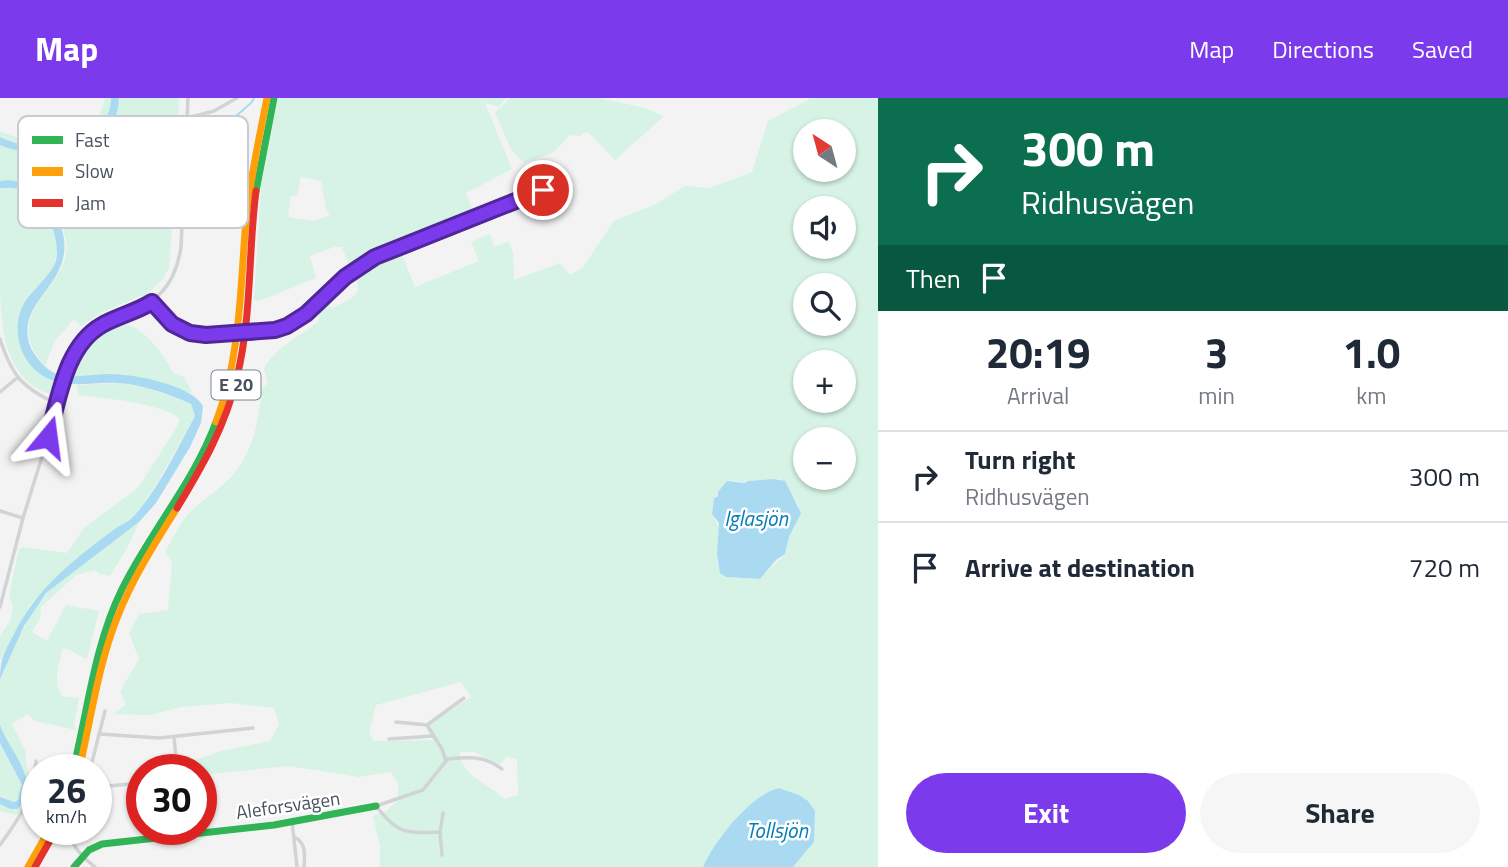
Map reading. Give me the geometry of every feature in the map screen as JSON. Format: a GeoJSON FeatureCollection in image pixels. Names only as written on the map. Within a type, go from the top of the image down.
{"type":"FeatureCollection","features":[{"type":"Feature","properties":{"kind":"main road","name":"E 20"},"geometry":{"type":"LineString","coordinates":[[248,215],[250,184],[267,98]]}},
{"type":"Feature","properties":{"kind":"main road","name":"E 20"},"geometry":{"type":"LineString","coordinates":[[83,754],[112,630],[138,571],[209,456],[234,392],[243,352],[249,302],[257,187],[274,98]]}},
{"type":"Feature","properties":{"kind":"main road","name":"E 20"},"geometry":{"type":"LineString","coordinates":[[76,754],[97,657],[119,595],[137,559],[195,469],[211,437],[225,398],[237,346],[242,308],[247,228]]}},
{"type":"Feature","properties":{"kind":"main road","name":"Aleforsvägen"},"geometry":{"type":"LineString","coordinates":[[217,829],[348,814],[376,806]]}},
{"type":"Feature","properties":{"kind":"main road","name":"Aleforsvägen"},"geometry":{"type":"LineString","coordinates":[[82,856],[95,846],[126,841]]}},
{"type":"Feature","properties":{"kind":"main road"},"geometry":{"type":"LineString","coordinates":[[27,867],[40,845]]}},
{"type":"Feature","properties":{"kind":"main road"},"geometry":{"type":"LineString","coordinates":[[36,867],[48,845]]}},
{"type":"Feature","properties":{"kind":"main road"},"geometry":{"type":"LineString","coordinates":[[74,867],[82,856]]}},
{"type":"Feature","properties":{"kind":"street"},"geometry":{"type":"LineString","coordinates":[[187,116],[188,98]]}},
{"type":"Feature","properties":{"kind":"street"},"geometry":{"type":"LineString","coordinates":[[195,116],[214,111],[237,98]]}},
{"type":"Feature","properties":{"kind":"street"},"geometry":{"type":"LineString","coordinates":[[152,302],[165,318],[180,329],[197,334],[275,330],[314,309],[345,277],[375,257],[543,190]]}},
{"type":"Feature","properties":{"kind":"street"},"geometry":{"type":"LineString","coordinates":[[0,607],[23,518],[69,366],[79,346],[93,331],[152,302],[173,279],[180,259],[182,228]]}},
{"type":"Feature","properties":{"kind":"street"},"geometry":{"type":"LineString","coordinates":[[0,340],[17,379],[31,392],[57,404]]}},
{"type":"Feature","properties":{"kind":"street"},"geometry":{"type":"LineString","coordinates":[[0,392],[17,379]]}},
{"type":"Feature","properties":{"kind":"street"},"geometry":{"type":"LineString","coordinates":[[0,511],[23,518]]}},
{"type":"Feature","properties":{"kind":"street"},"geometry":{"type":"LineString","coordinates":[[396,722],[427,725],[464,698]]}},
{"type":"Feature","properties":{"kind":"street"},"geometry":{"type":"LineString","coordinates":[[94,754],[105,711]]}},
{"type":"Feature","properties":{"kind":"street"},"geometry":{"type":"LineString","coordinates":[[427,725],[446,759],[477,757],[491,761],[502,769]]}},
{"type":"Feature","properties":{"kind":"street"},"geometry":{"type":"LineString","coordinates":[[100,734],[144,738],[174,737],[253,728]]}},
{"type":"Feature","properties":{"kind":"street"},"geometry":{"type":"LineString","coordinates":[[390,739],[433,736]]}},
{"type":"Feature","properties":{"kind":"street"},"geometry":{"type":"LineString","coordinates":[[174,737],[176,754]]}},
{"type":"Feature","properties":{"kind":"street","name":"Aleforsvägen"},"geometry":{"type":"LineString","coordinates":[[376,806],[423,789],[446,759]]}},
{"type":"Feature","properties":{"kind":"street"},"geometry":{"type":"LineString","coordinates":[[376,806],[391,825],[399,830],[440,832]]}},
{"type":"Feature","properties":{"kind":"street"},"geometry":{"type":"LineString","coordinates":[[0,845],[21,813]]}},
{"type":"Feature","properties":{"kind":"street"},"geometry":{"type":"LineString","coordinates":[[442,855],[440,832],[443,813]]}},
{"type":"Feature","properties":{"kind":"street"},"geometry":{"type":"LineString","coordinates":[[292,821],[297,867]]}},
{"type":"Feature","properties":{"kind":"street"},"geometry":{"type":"LineString","coordinates":[[294,837],[303,847],[304,867]]}},
{"type":"Feature","properties":{"kind":"street"},"geometry":{"type":"LineString","coordinates":[[75,845],[95,867]]}},
{"type":"Feature","properties":{"kind":"green space"},"geometry":{"type":"Polygon","coordinates":[[[105,98],[111,98],[108,115],[99,116],[105,98]]]}},
{"type":"Feature","properties":{"kind":"green space"},"geometry":{"type":"Polygon","coordinates":[[[119,98],[179,98],[179,116],[116,115],[119,98]]]}},
{"type":"Feature","properties":{"kind":"green space"},"geometry":{"type":"Polygon","coordinates":[[[278,98],[506,98],[499,107],[485,103],[512,169],[466,193],[474,214],[349,265],[342,247],[334,247],[310,256],[316,278],[259,301],[254,300],[261,186],[278,98]],[[301,177],[297,196],[291,195],[288,217],[313,221],[330,215],[326,209],[321,181],[301,177]]]}},
{"type":"Feature","properties":{"kind":"green space"},"geometry":{"type":"Polygon","coordinates":[[[510,98],[599,98],[645,108],[664,116],[615,160],[587,131],[580,136],[570,135],[554,152],[524,163],[512,151],[495,113],[510,98]]]}},
{"type":"Feature","properties":{"kind":"green space"},"geometry":{"type":"Polygon","coordinates":[[[811,98],[878,98],[878,867],[793,867],[814,842],[815,816],[808,801],[779,788],[771,790],[741,814],[721,836],[703,867],[380,867],[380,846],[373,816],[386,811],[398,801],[398,783],[391,772],[359,777],[289,766],[217,773],[217,754],[212,754],[270,741],[279,724],[274,708],[231,703],[182,707],[150,715],[112,714],[126,705],[120,691],[139,659],[129,633],[139,614],[168,610],[172,562],[165,551],[188,514],[225,483],[248,452],[259,415],[261,389],[268,383],[264,369],[281,348],[319,321],[320,309],[329,302],[331,309],[353,297],[358,290],[356,271],[399,248],[415,287],[479,261],[471,242],[490,234],[494,247],[509,241],[513,253],[514,280],[560,263],[570,275],[583,267],[614,221],[656,204],[685,186],[710,188],[752,172],[768,121],[811,98]],[[780,479],[729,482],[714,498],[712,514],[719,527],[717,561],[726,577],[760,579],[785,554],[799,506],[780,479]],[[461,682],[376,705],[369,732],[373,741],[433,740],[427,730],[430,723],[471,697],[461,682]],[[460,752],[461,760],[470,773],[504,799],[518,795],[517,759],[507,757],[500,764],[474,752],[460,752]]]}},
{"type":"Feature","properties":{"kind":"green space"},"geometry":{"type":"Polygon","coordinates":[[[0,131],[18,137],[18,143],[0,137],[0,131]]]}},
{"type":"Feature","properties":{"kind":"green space"},"geometry":{"type":"Polygon","coordinates":[[[0,145],[16,150],[18,182],[0,181],[0,145]]]}},
{"type":"Feature","properties":{"kind":"green space"},"geometry":{"type":"Polygon","coordinates":[[[0,188],[18,190],[18,228],[53,228],[56,237],[57,255],[53,267],[22,308],[18,333],[26,356],[33,366],[54,382],[49,394],[33,386],[21,374],[12,359],[3,324],[0,287],[0,188]]]}},
{"type":"Feature","properties":{"kind":"green space"},"geometry":{"type":"Polygon","coordinates":[[[63,228],[172,228],[169,268],[163,279],[145,296],[103,312],[81,326],[74,319],[54,342],[45,366],[34,350],[29,336],[29,324],[33,312],[64,262],[63,228]]]}},
{"type":"Feature","properties":{"kind":"green space"},"geometry":{"type":"Polygon","coordinates":[[[128,325],[149,338],[174,374],[184,377],[193,394],[163,383],[134,378],[74,376],[90,338],[105,329],[128,325]]]}},
{"type":"Feature","properties":{"kind":"green space"},"geometry":{"type":"Polygon","coordinates":[[[118,383],[155,391],[191,404],[195,416],[140,509],[132,519],[112,531],[69,565],[30,605],[0,661],[0,637],[11,619],[13,607],[9,596],[19,549],[23,547],[67,553],[84,528],[138,488],[177,427],[180,419],[160,409],[132,402],[78,395],[77,385],[118,383]]]}},
{"type":"Feature","properties":{"kind":"green space"},"geometry":{"type":"Polygon","coordinates":[[[139,522],[110,576],[99,574],[95,570],[76,575],[40,608],[41,616],[32,632],[47,641],[66,605],[99,611],[87,659],[63,648],[58,666],[57,685],[62,696],[79,698],[74,725],[76,730],[35,721],[28,714],[12,724],[26,752],[21,754],[21,766],[0,725],[0,679],[32,613],[46,593],[139,522]]]}},
{"type":"Feature","properties":{"kind":"green space"},"geometry":{"type":"Polygon","coordinates":[[[0,743],[21,783],[21,795],[14,802],[0,797],[0,743]]]}},
{"type":"Feature","properties":{"kind":"green space"},"geometry":{"type":"Polygon","coordinates":[[[0,804],[10,809],[21,805],[17,815],[0,811],[0,804]]]}},
{"type":"Feature","properties":{"kind":"water"},"geometry":{"type":"Polygon","coordinates":[[[111,98],[119,98],[116,116],[106,116],[111,98]]]}},
{"type":"Feature","properties":{"kind":"water"},"geometry":{"type":"Polygon","coordinates":[[[0,137],[18,143],[18,150],[0,145],[0,137]]]}},
{"type":"Feature","properties":{"kind":"water"},"geometry":{"type":"Polygon","coordinates":[[[0,181],[18,182],[18,189],[0,188],[0,181]]]}},
{"type":"Feature","properties":{"kind":"water"},"geometry":{"type":"Polygon","coordinates":[[[53,228],[60,228],[64,255],[58,272],[31,315],[27,330],[31,348],[39,360],[57,374],[120,375],[175,387],[187,392],[203,406],[201,423],[190,447],[156,503],[139,522],[46,593],[24,626],[0,679],[6,650],[33,603],[69,565],[134,516],[160,480],[195,416],[191,404],[156,390],[119,383],[63,383],[43,376],[33,368],[22,351],[18,322],[24,303],[54,266],[57,254],[53,228]]]}},
{"type":"Feature","properties":{"kind":"water","name":"Iglasjön"},"geometry":{"type":"Polygon","coordinates":[[[774,479],[785,481],[801,513],[789,537],[785,554],[776,560],[760,579],[726,577],[720,573],[717,555],[719,523],[712,514],[714,498],[727,481],[745,483],[774,479]]]}},
{"type":"Feature","properties":{"kind":"water"},"geometry":{"type":"Polygon","coordinates":[[[0,725],[21,766],[21,783],[0,743],[0,725]]]}},
{"type":"Feature","properties":{"kind":"water","name":"Tollsjön"},"geometry":{"type":"Polygon","coordinates":[[[779,788],[799,795],[808,801],[815,811],[814,842],[793,867],[703,867],[724,832],[735,820],[757,799],[779,788]]]}},
{"type":"Feature","properties":{"kind":"water"},"geometry":{"type":"Polygon","coordinates":[[[21,789],[21,804],[17,809],[0,804],[0,797],[14,802],[18,800],[21,789]]]}},
{"type":"Feature","properties":{"kind":"waterway"},"geometry":{"type":"LineString","coordinates":[[236,116],[254,98]]}},
{"type":"Feature","properties":{"kind":"traffic: fast"},"geometry":{"type":"LineString","coordinates":[[256,191],[274,98]]}},
{"type":"Feature","properties":{"kind":"traffic: fast"},"geometry":{"type":"LineString","coordinates":[[76,754],[98,655],[112,611],[133,568],[196,465],[216,422]]}},
{"type":"Feature","properties":{"kind":"traffic: fast"},"geometry":{"type":"LineString","coordinates":[[74,867],[89,850],[102,844],[274,825],[376,806]]}},
{"type":"Feature","properties":{"kind":"traffic: slow"},"geometry":{"type":"LineString","coordinates":[[248,205],[267,98]]}},
{"type":"Feature","properties":{"kind":"traffic: slow"},"geometry":{"type":"LineString","coordinates":[[216,422],[235,347],[246,228]]}},
{"type":"Feature","properties":{"kind":"traffic: slow"},"geometry":{"type":"LineString","coordinates":[[82,754],[110,636],[137,575],[177,508]]}},
{"type":"Feature","properties":{"kind":"traffic: slow"},"geometry":{"type":"LineString","coordinates":[[28,867],[40,845]]}},
{"type":"Feature","properties":{"kind":"traffic: jam"},"geometry":{"type":"LineString","coordinates":[[177,508],[220,429],[237,377],[245,331],[256,191]]}},
{"type":"Feature","properties":{"kind":"traffic: jam"},"geometry":{"type":"LineString","coordinates":[[35,867],[47,845]]}},
{"type":"Feature","properties":{"kind":"route"},"geometry":{"type":"LineString","coordinates":[[48,437],[73,357],[85,338],[109,321],[152,302],[172,324],[190,333],[206,335],[275,330],[287,326],[314,309],[345,277],[375,257],[543,190]]}}]}
